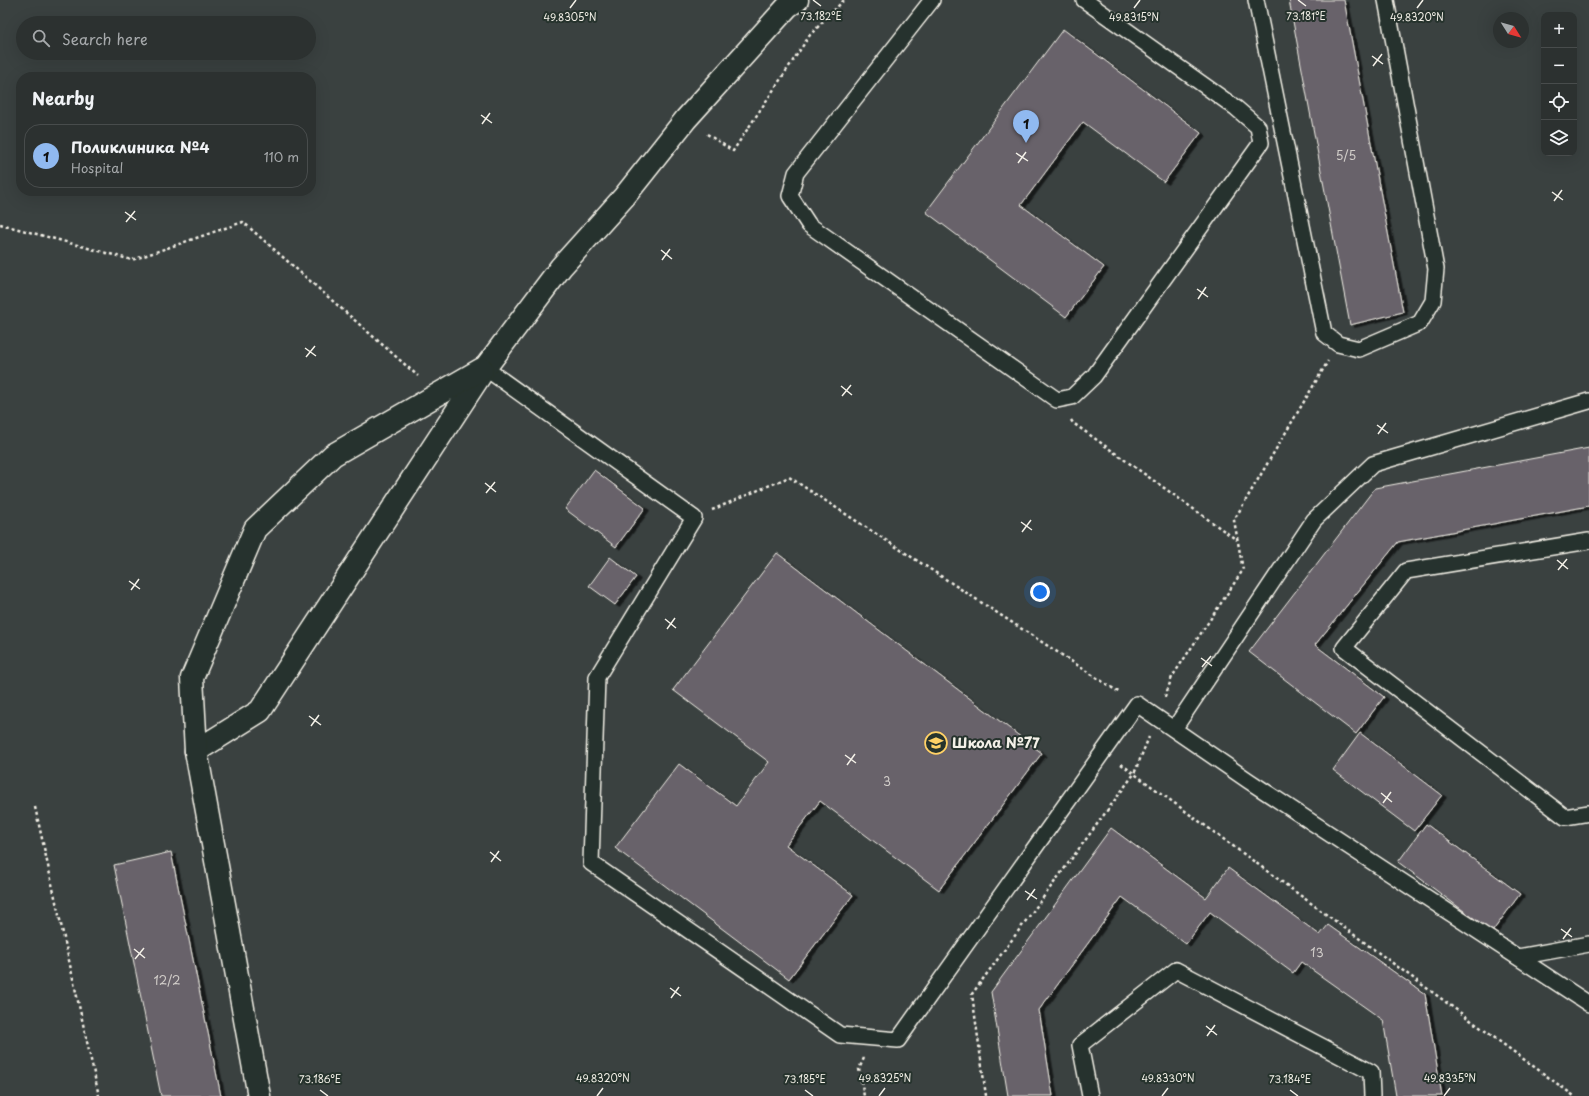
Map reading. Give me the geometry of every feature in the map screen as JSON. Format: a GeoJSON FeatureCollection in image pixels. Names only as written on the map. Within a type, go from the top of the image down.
{"type":"FeatureCollection","features":[{"type":"Feature","properties":{"kind":"street"},"geometry":{"type":"LineString","coordinates":[[196,751],[260,711],[484,368],[560,267],[624,197],[686,119],[788,6],[797,0]]}},
{"type":"Feature","properties":{"kind":"street"},"geometry":{"type":"LineString","coordinates":[[259,1096],[196,751],[192,678],[255,529],[333,455],[484,368]]}},
{"type":"Feature","properties":{"kind":"lane"},"geometry":{"type":"LineString","coordinates":[[932,0],[796,172],[790,196],[809,225],[1057,400],[1072,397],[1094,376],[1261,143],[1258,127],[1236,108],[1084,0]]}},
{"type":"Feature","properties":{"kind":"lane"},"geometry":{"type":"LineString","coordinates":[[1256,0],[1324,333],[1338,344],[1360,349],[1420,323],[1433,301],[1436,269],[1386,0]]}},
{"type":"Feature","properties":{"kind":"lane"},"geometry":{"type":"LineString","coordinates":[[484,368],[694,518],[597,677],[591,862],[840,1035],[898,1040],[1137,704],[1250,781],[1589,1004]]}},
{"type":"Feature","properties":{"kind":"lane"},"geometry":{"type":"LineString","coordinates":[[1174,730],[1314,520],[1373,464],[1589,401]]}},
{"type":"Feature","properties":{"kind":"lane"},"geometry":{"type":"LineString","coordinates":[[1589,541],[1406,571],[1344,648],[1565,817],[1589,813]]}},
{"type":"Feature","properties":{"kind":"lane"},"geometry":{"type":"LineString","coordinates":[[1518,957],[1589,944]]}},
{"type":"Feature","properties":{"kind":"lane"},"geometry":{"type":"LineString","coordinates":[[1090,1096],[1080,1045],[1176,970],[1371,1072],[1372,1096]]}},
{"type":"Feature","properties":{"kind":"path"},"geometry":{"type":"LineString","coordinates":[[686,119],[733,151],[810,36],[844,0]]}},
{"type":"Feature","properties":{"kind":"path"},"geometry":{"type":"LineString","coordinates":[[0,224],[132,260],[243,222],[438,394]]}},
{"type":"Feature","properties":{"kind":"path"},"geometry":{"type":"LineString","coordinates":[[986,1096],[972,994],[1134,774],[1172,677],[1243,570],[1234,520],[1338,344]]}},
{"type":"Feature","properties":{"kind":"path"},"geometry":{"type":"LineString","coordinates":[[1057,400],[1073,423],[1238,540]]}},
{"type":"Feature","properties":{"kind":"path"},"geometry":{"type":"LineString","coordinates":[[694,518],[789,477],[1137,704]]}},
{"type":"Feature","properties":{"kind":"path"},"geometry":{"type":"LineString","coordinates":[[1103,751],[1574,1096]]}},
{"type":"Feature","properties":{"kind":"path"},"geometry":{"type":"LineString","coordinates":[[35,807],[99,1096]]}},
{"type":"Feature","properties":{"kind":"path"},"geometry":{"type":"LineString","coordinates":[[864,1096],[859,1069],[874,1038]]}},
{"type":"Feature","properties":{"kind":"building"},"geometry":{"type":"Polygon","coordinates":[[[1289,0],[1344,0],[1403,312],[1350,325],[1289,0]]]}},
{"type":"Feature","properties":{"kind":"building"},"geometry":{"type":"Polygon","coordinates":[[[1063,29],[1201,133],[1164,182],[1083,122],[1021,205],[1104,267],[1066,317],[926,212],[1063,29]]]}},
{"type":"Feature","properties":{"kind":"building"},"geometry":{"type":"Polygon","coordinates":[[[1589,448],[1589,506],[1398,542],[1315,645],[1384,697],[1356,734],[1249,652],[1375,488],[1589,448]]]}},
{"type":"Feature","properties":{"kind":"building"},"geometry":{"type":"Polygon","coordinates":[[[594,470],[645,508],[616,547],[565,509],[594,470]]]}},
{"type":"Feature","properties":{"kind":"building"},"geometry":{"type":"Polygon","coordinates":[[[777,553],[1042,753],[939,890],[820,801],[786,845],[853,895],[789,979],[615,848],[679,764],[736,806],[769,762],[673,690],[777,553]]]}},
{"type":"Feature","properties":{"kind":"building"},"geometry":{"type":"Polygon","coordinates":[[[610,557],[636,577],[615,605],[589,586],[610,557]]]}},
{"type":"Feature","properties":{"kind":"building"},"geometry":{"type":"Polygon","coordinates":[[[1360,733],[1442,795],[1414,831],[1333,770],[1360,733]]]}},
{"type":"Feature","properties":{"kind":"building"},"geometry":{"type":"Polygon","coordinates":[[[1426,824],[1520,894],[1492,932],[1398,862],[1426,824]]]}},
{"type":"Feature","properties":{"kind":"building"},"geometry":{"type":"Polygon","coordinates":[[[1111,828],[1206,898],[1228,868],[1320,935],[1328,925],[1425,994],[1442,1096],[1396,1096],[1383,1020],[1301,962],[1293,973],[1210,912],[1186,944],[1122,897],[1039,1010],[1053,1096],[1008,1096],[991,992],[1111,828]]]}},
{"type":"Feature","properties":{"kind":"building"},"geometry":{"type":"Polygon","coordinates":[[[171,852],[221,1096],[161,1096],[114,865],[171,852]]]}},
{"type":"Feature","properties":{"kind":"place","name":"Поликлиника №4"},"geometry":{"type":"Point","coordinates":[1026,143]}},
{"type":"Feature","properties":{"kind":"place","name":"Школа №77"},"geometry":{"type":"Point","coordinates":[936,743]}}]}
